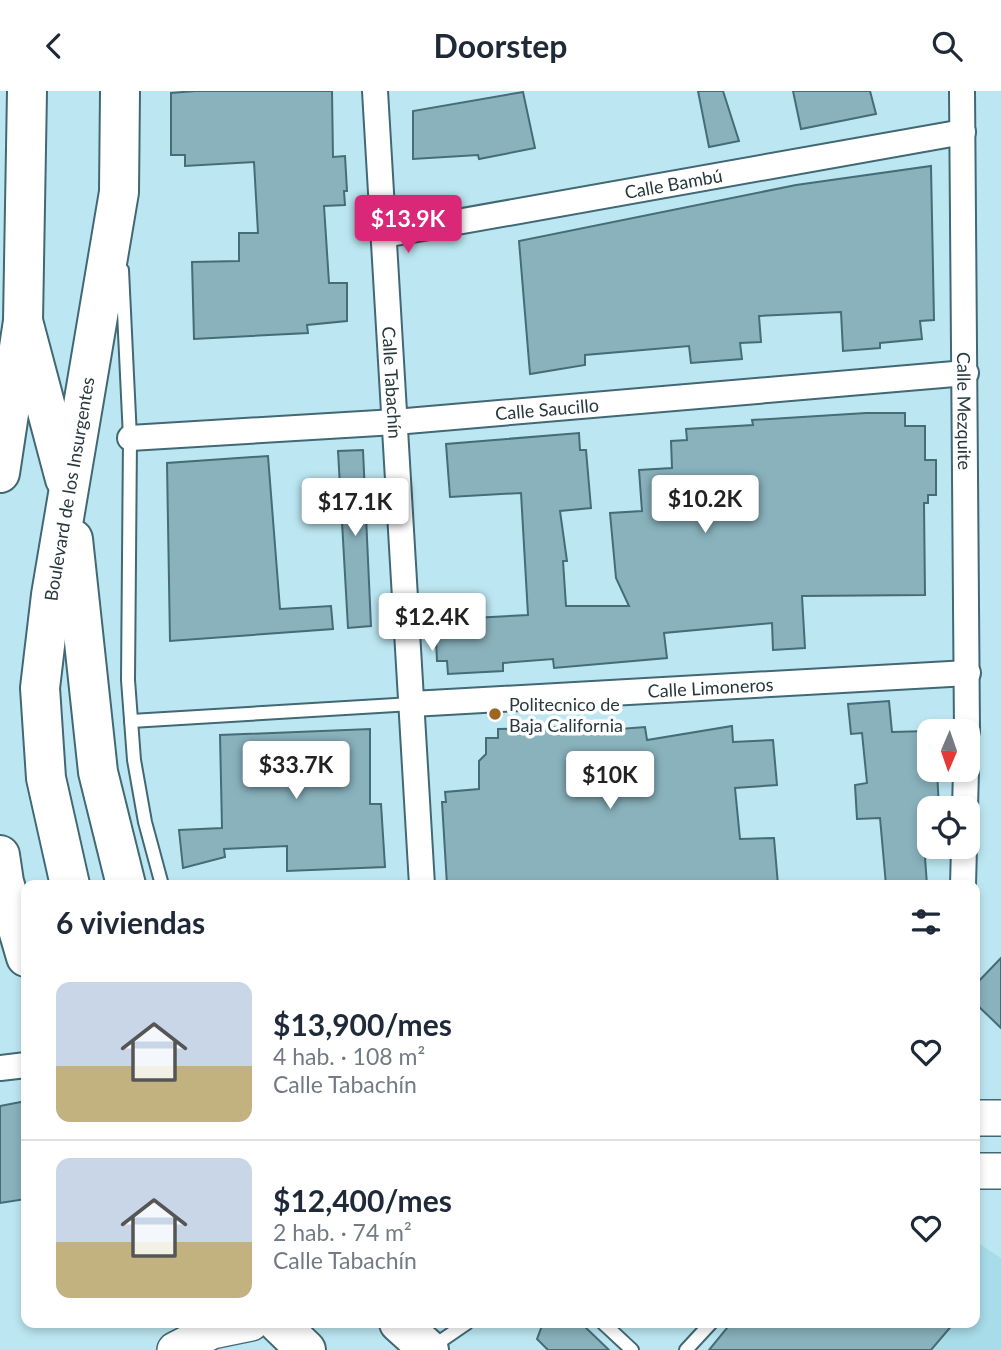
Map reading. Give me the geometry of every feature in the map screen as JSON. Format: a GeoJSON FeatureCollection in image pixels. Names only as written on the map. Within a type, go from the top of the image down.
{"type":"FeatureCollection","features":[{"type":"Feature","properties":{"kind":"main road"},"geometry":{"type":"LineString","coordinates":[[27,91],[13,180],[23,321],[68,492],[98,772],[125,880]]}},
{"type":"Feature","properties":{"kind":"main road","name":"Boulevard de los Insurgentes"},"geometry":{"type":"LineString","coordinates":[[69,880],[46,778],[40,688],[68,492],[119,192],[120,91]]}},
{"type":"Feature","properties":{"kind":"main road"},"geometry":{"type":"LineString","coordinates":[[0,473],[23,321]]}},
{"type":"Feature","properties":{"kind":"main road"},"geometry":{"type":"LineString","coordinates":[[0,855],[4,882],[21,940]]}},
{"type":"Feature","properties":{"kind":"main road"},"geometry":{"type":"LineString","coordinates":[[980,1118],[1001,1118]]}},
{"type":"Feature","properties":{"kind":"main road"},"geometry":{"type":"LineString","coordinates":[[980,1171],[1001,1171]]}},
{"type":"Feature","properties":{"kind":"main road"},"geometry":{"type":"LineString","coordinates":[[175,1350],[212,1328]]}},
{"type":"Feature","properties":{"kind":"main road"},"geometry":{"type":"LineString","coordinates":[[283,1328],[306,1350]]}},
{"type":"Feature","properties":{"kind":"main road"},"geometry":{"type":"LineString","coordinates":[[405,1328],[429,1350]]}},
{"type":"Feature","properties":{"kind":"street","name":"Calle Tabachín"},"geometry":{"type":"LineString","coordinates":[[375,91],[422,880]]}},
{"type":"Feature","properties":{"kind":"street","name":"Calle Mezquite"},"geometry":{"type":"LineString","coordinates":[[962,91],[967,719]]}},
{"type":"Feature","properties":{"kind":"street","name":"Calle Bambú"},"geometry":{"type":"LineString","coordinates":[[384,235],[963,132]]}},
{"type":"Feature","properties":{"kind":"street","name":"Calle Saucillo"},"geometry":{"type":"LineString","coordinates":[[130,438],[395,422],[966,373]]}},
{"type":"Feature","properties":{"kind":"street","name":"Calle Limoneros"},"geometry":{"type":"LineString","coordinates":[[412,704],[968,673]]}},
{"type":"Feature","properties":{"kind":"street"},"geometry":{"type":"LineString","coordinates":[[963,880],[964,859]]}},
{"type":"Feature","properties":{"kind":"street"},"geometry":{"type":"LineString","coordinates":[[0,1068],[21,1066]]}},
{"type":"Feature","properties":{"kind":"lane"},"geometry":{"type":"LineString","coordinates":[[119,192],[130,438],[128,680],[145,822],[161,880]]}},
{"type":"Feature","properties":{"kind":"lane"},"geometry":{"type":"LineString","coordinates":[[131,721],[412,704]]}},
{"type":"Feature","properties":{"kind":"lane"},"geometry":{"type":"LineString","coordinates":[[429,1350],[460,1328]]}},
{"type":"Feature","properties":{"kind":"lane"},"geometry":{"type":"LineString","coordinates":[[608,1328],[632,1350]]}},
{"type":"Feature","properties":{"kind":"lane"},"geometry":{"type":"LineString","coordinates":[[686,1350],[706,1328]]}},
{"type":"Feature","properties":{"kind":"shaded area"},"geometry":{"type":"Polygon","coordinates":[[[980,1244],[1001,1258],[1001,1350],[752,1350],[770,1328],[980,1328],[980,1244]]]}},
{"type":"Feature","properties":{"kind":"building"},"geometry":{"type":"Polygon","coordinates":[[[332,91],[333,157],[345,156],[347,191],[344,191],[345,205],[324,206],[329,283],[347,283],[347,321],[307,325],[308,333],[194,339],[192,262],[239,261],[239,233],[258,233],[254,162],[185,166],[185,155],[171,155],[171,93],[332,91]]]}},
{"type":"Feature","properties":{"kind":"building"},"geometry":{"type":"Polygon","coordinates":[[[698,91],[723,91],[739,141],[709,147],[698,91]]]}},
{"type":"Feature","properties":{"kind":"building"},"geometry":{"type":"Polygon","coordinates":[[[793,91],[870,91],[876,114],[801,129],[793,91]]]}},
{"type":"Feature","properties":{"kind":"building"},"geometry":{"type":"Polygon","coordinates":[[[523,92],[535,148],[479,159],[478,155],[413,159],[413,111],[523,92]]]}},
{"type":"Feature","properties":{"kind":"building"},"geometry":{"type":"Polygon","coordinates":[[[931,166],[934,320],[920,321],[922,339],[880,343],[880,348],[843,351],[841,312],[759,316],[761,342],[740,343],[742,359],[691,363],[689,346],[585,355],[585,365],[530,374],[519,241],[796,185],[931,166]]]}},
{"type":"Feature","properties":{"kind":"building"},"geometry":{"type":"Polygon","coordinates":[[[905,413],[905,426],[925,426],[925,460],[936,460],[936,495],[928,495],[928,503],[924,503],[925,595],[802,596],[805,648],[773,650],[772,623],[664,633],[667,658],[554,668],[553,659],[503,663],[503,671],[448,674],[447,661],[437,661],[435,620],[528,615],[521,493],[450,497],[446,444],[579,433],[580,450],[586,450],[591,508],[560,511],[567,561],[563,561],[566,606],[629,606],[616,578],[610,513],[642,511],[639,470],[672,468],[671,441],[687,440],[686,429],[753,425],[752,420],[905,413]]]}},
{"type":"Feature","properties":{"kind":"building"},"geometry":{"type":"Polygon","coordinates":[[[363,450],[371,626],[348,628],[338,451],[363,450]]]}},
{"type":"Feature","properties":{"kind":"building"},"geometry":{"type":"Polygon","coordinates":[[[268,456],[280,609],[331,606],[333,629],[170,641],[167,463],[268,456]]]}},
{"type":"Feature","properties":{"kind":"building"},"geometry":{"type":"Polygon","coordinates":[[[889,701],[892,732],[917,731],[917,782],[938,782],[938,796],[917,796],[917,859],[925,859],[927,880],[886,880],[880,818],[857,819],[855,785],[867,783],[862,733],[851,734],[848,704],[889,701]]]}},
{"type":"Feature","properties":{"kind":"building"},"geometry":{"type":"Polygon","coordinates":[[[732,726],[733,742],[773,740],[777,785],[735,788],[740,839],[774,838],[778,880],[447,880],[442,802],[446,802],[445,792],[479,789],[479,761],[486,754],[486,738],[498,738],[498,729],[567,727],[567,733],[645,727],[647,740],[732,726]]]}},
{"type":"Feature","properties":{"kind":"building"},"geometry":{"type":"Polygon","coordinates":[[[370,729],[370,804],[381,804],[385,867],[287,871],[287,846],[224,849],[225,857],[183,868],[179,830],[222,828],[220,735],[370,729]]]}},
{"type":"Feature","properties":{"kind":"building"},"geometry":{"type":"Polygon","coordinates":[[[1001,958],[1001,1028],[980,1008],[980,980],[1001,958]]]}},
{"type":"Feature","properties":{"kind":"building"},"geometry":{"type":"Polygon","coordinates":[[[21,1102],[21,1200],[0,1203],[0,1106],[21,1102]]]}},
{"type":"Feature","properties":{"kind":"building"},"geometry":{"type":"Polygon","coordinates":[[[541,1328],[586,1328],[609,1350],[548,1350],[537,1339],[541,1328]]]}},
{"type":"Feature","properties":{"kind":"building"},"geometry":{"type":"Polygon","coordinates":[[[727,1328],[950,1328],[931,1350],[709,1350],[727,1328]]]}},
{"type":"Feature","properties":{"kind":"place","name":"Politecnico de Baja California"},"geometry":{"type":"Point","coordinates":[495,714]}}]}
